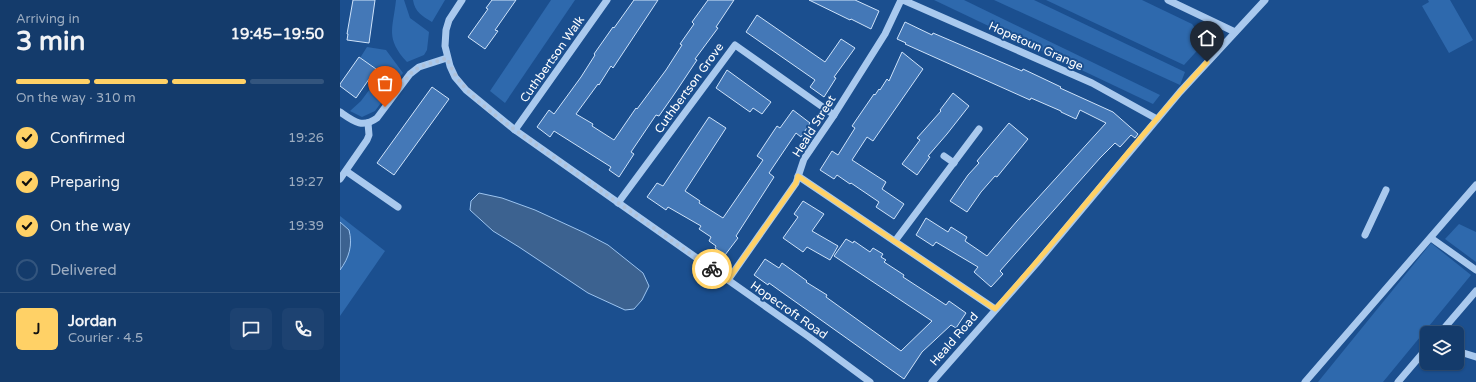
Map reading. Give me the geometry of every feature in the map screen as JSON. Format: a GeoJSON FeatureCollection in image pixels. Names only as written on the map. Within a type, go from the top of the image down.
{"type":"FeatureCollection","features":[{"type":"Feature","properties":{"kind":"street","name":"Hopecroft Road"},"geometry":{"type":"LineString","coordinates":[[462,0],[449,20],[446,30],[445,46],[447,58],[455,77],[466,90],[515,130],[870,382]]}},
{"type":"Feature","properties":{"kind":"street","name":"Cuthbertson Walk"},"geometry":{"type":"LineString","coordinates":[[515,130],[607,0]]}},
{"type":"Feature","properties":{"kind":"street","name":"Heald Street"},"geometry":{"type":"LineString","coordinates":[[728,280],[796,183],[804,159],[834,115],[885,34],[902,0]]}},
{"type":"Feature","properties":{"kind":"street","name":"Hopetoun Grange"},"geometry":{"type":"LineString","coordinates":[[902,0],[1092,83],[1157,119]]}},
{"type":"Feature","properties":{"kind":"street"},"geometry":{"type":"LineString","coordinates":[[1168,0],[1235,32]]}},
{"type":"Feature","properties":{"kind":"street","name":"Heald Road"},"geometry":{"type":"LineString","coordinates":[[932,382],[1036,264],[1180,92],[1265,0]]}},
{"type":"Feature","properties":{"kind":"street","name":"Cuthbertson Grove"},"geometry":{"type":"LineString","coordinates":[[618,203],[735,45],[834,115]]}},
{"type":"Feature","properties":{"kind":"street"},"geometry":{"type":"LineString","coordinates":[[340,112],[354,122],[364,124],[368,123],[377,118],[410,74],[419,67],[447,58]]}},
{"type":"Feature","properties":{"kind":"street"},"geometry":{"type":"LineString","coordinates":[[340,179],[367,140],[369,135],[368,123]]}},
{"type":"Feature","properties":{"kind":"street"},"geometry":{"type":"LineString","coordinates":[[895,241],[979,129]]}},
{"type":"Feature","properties":{"kind":"street"},"geometry":{"type":"LineString","coordinates":[[944,156],[954,163]]}},
{"type":"Feature","properties":{"kind":"street"},"geometry":{"type":"LineString","coordinates":[[346,170],[398,206]]}},
{"type":"Feature","properties":{"kind":"street"},"geometry":{"type":"LineString","coordinates":[[798,176],[995,309]]}},
{"type":"Feature","properties":{"kind":"street"},"geometry":{"type":"LineString","coordinates":[[1305,382],[1476,185]]}},
{"type":"Feature","properties":{"kind":"street"},"geometry":{"type":"LineString","coordinates":[[1365,235],[1386,190]]}},
{"type":"Feature","properties":{"kind":"street"},"geometry":{"type":"LineString","coordinates":[[1431,238],[1476,270]]}},
{"type":"Feature","properties":{"kind":"street"},"geometry":{"type":"LineString","coordinates":[[1446,326],[1476,291]]}},
{"type":"Feature","properties":{"kind":"street"},"geometry":{"type":"LineString","coordinates":[[1464,353],[1476,357]]}},
{"type":"Feature","properties":{"kind":"street"},"geometry":{"type":"LineString","coordinates":[[1398,382],[1420,356]]}},
{"type":"Feature","properties":{"kind":"shaded area"},"geometry":{"type":"Polygon","coordinates":[[[396,0],[404,0],[410,18],[429,32],[427,50],[424,55],[407,62],[400,54],[393,39],[392,26],[396,0]]]}},
{"type":"Feature","properties":{"kind":"shaded area"},"geometry":{"type":"Polygon","coordinates":[[[413,0],[445,0],[432,22],[417,11],[413,0]]]}},
{"type":"Feature","properties":{"kind":"shaded area"},"geometry":{"type":"Polygon","coordinates":[[[551,0],[575,0],[505,103],[490,91],[551,0]]]}},
{"type":"Feature","properties":{"kind":"shaded area"},"geometry":{"type":"Polygon","coordinates":[[[934,0],[964,0],[1160,95],[1153,104],[934,0]]]}},
{"type":"Feature","properties":{"kind":"shaded area"},"geometry":{"type":"Polygon","coordinates":[[[994,0],[1034,0],[1185,72],[1180,85],[994,0]]]}},
{"type":"Feature","properties":{"kind":"shaded area"},"geometry":{"type":"Polygon","coordinates":[[[1046,0],[1142,0],[1192,24],[1205,42],[1184,65],[1046,0]]]}},
{"type":"Feature","properties":{"kind":"shaded area"},"geometry":{"type":"Polygon","coordinates":[[[1428,0],[1450,0],[1473,40],[1449,53],[1422,6],[1429,2],[1428,0]]]}},
{"type":"Feature","properties":{"kind":"shaded area"},"geometry":{"type":"Polygon","coordinates":[[[367,47],[386,50],[403,73],[375,111],[362,117],[350,111],[361,101],[381,74],[360,58],[367,47]]]}},
{"type":"Feature","properties":{"kind":"shaded area"},"geometry":{"type":"Polygon","coordinates":[[[479,193],[502,198],[535,210],[608,245],[643,273],[649,286],[642,300],[634,309],[625,310],[588,293],[493,231],[470,210],[471,201],[479,193]]]}},
{"type":"Feature","properties":{"kind":"shaded area"},"geometry":{"type":"Polygon","coordinates":[[[340,216],[385,251],[340,316],[340,216]]]}},
{"type":"Feature","properties":{"kind":"shaded area"},"geometry":{"type":"Polygon","coordinates":[[[340,222],[349,230],[351,241],[348,256],[340,270],[340,222]]]}},
{"type":"Feature","properties":{"kind":"shaded area"},"geometry":{"type":"Polygon","coordinates":[[[1459,224],[1476,232],[1476,262],[1445,239],[1459,224]]]}},
{"type":"Feature","properties":{"kind":"shaded area"},"geometry":{"type":"Polygon","coordinates":[[[1431,243],[1471,275],[1429,326],[1420,326],[1420,337],[1383,382],[1318,382],[1431,243]]]}},
{"type":"Feature","properties":{"kind":"building"},"geometry":{"type":"Polygon","coordinates":[[[353,0],[375,0],[369,43],[347,40],[353,0]]]}},
{"type":"Feature","properties":{"kind":"building"},"geometry":{"type":"Polygon","coordinates":[[[492,0],[516,0],[495,30],[498,31],[485,49],[468,37],[488,9],[486,8],[492,0]]]}},
{"type":"Feature","properties":{"kind":"building"},"geometry":{"type":"Polygon","coordinates":[[[634,0],[658,0],[613,68],[611,66],[599,85],[598,84],[576,114],[593,124],[592,126],[614,140],[636,108],[637,109],[666,70],[682,45],[680,44],[694,24],[692,22],[708,0],[734,0],[716,27],[718,28],[695,59],[697,60],[673,96],[659,116],[656,115],[631,152],[634,154],[619,177],[609,170],[611,167],[554,131],[550,137],[537,127],[549,110],[554,114],[581,77],[595,55],[594,54],[634,0]]]}},
{"type":"Feature","properties":{"kind":"building"},"geometry":{"type":"Polygon","coordinates":[[[809,0],[855,0],[879,11],[871,29],[809,0]]]}},
{"type":"Feature","properties":{"kind":"building"},"geometry":{"type":"Polygon","coordinates":[[[757,15],[825,62],[841,39],[855,48],[834,77],[836,78],[824,97],[810,87],[815,80],[746,32],[757,15]]]}},
{"type":"Feature","properties":{"kind":"building"},"geometry":{"type":"Polygon","coordinates":[[[905,22],[932,35],[933,33],[1022,71],[1023,69],[1061,87],[1060,88],[1113,112],[1138,134],[1135,138],[1131,135],[1120,147],[1115,143],[1100,158],[1000,271],[1003,274],[991,287],[974,272],[978,267],[936,242],[933,246],[916,235],[926,218],[948,232],[951,227],[967,237],[965,241],[987,256],[1106,123],[1080,110],[1076,119],[1061,111],[1031,98],[1030,100],[905,44],[906,43],[897,39],[905,22]]]}},
{"type":"Feature","properties":{"kind":"building"},"geometry":{"type":"Polygon","coordinates":[[[902,52],[923,69],[873,141],[867,137],[852,160],[886,182],[882,189],[904,204],[894,219],[876,207],[879,202],[851,183],[850,184],[837,175],[834,179],[820,170],[832,151],[838,155],[855,128],[852,126],[874,94],[875,95],[879,89],[880,90],[887,79],[889,81],[902,52]]]}},
{"type":"Feature","properties":{"kind":"building"},"geometry":{"type":"Polygon","coordinates":[[[359,57],[376,69],[356,98],[340,86],[340,84],[359,57]]]}},
{"type":"Feature","properties":{"kind":"building"},"geometry":{"type":"Polygon","coordinates":[[[727,70],[771,102],[762,114],[753,108],[750,112],[716,88],[727,70]]]}},
{"type":"Feature","properties":{"kind":"building"},"geometry":{"type":"Polygon","coordinates":[[[432,87],[449,99],[394,175],[377,163],[432,87]]]}},
{"type":"Feature","properties":{"kind":"building"},"geometry":{"type":"Polygon","coordinates":[[[953,93],[969,106],[928,156],[930,157],[917,175],[902,164],[920,140],[917,138],[941,111],[940,110],[953,93]]]}},
{"type":"Feature","properties":{"kind":"building"},"geometry":{"type":"Polygon","coordinates":[[[793,110],[810,123],[801,137],[796,133],[769,173],[774,177],[736,236],[738,238],[725,255],[715,248],[716,246],[709,241],[711,237],[699,229],[701,226],[668,207],[666,210],[647,197],[657,183],[663,186],[709,117],[726,128],[685,191],[700,201],[699,203],[723,218],[763,160],[757,156],[777,126],[780,128],[793,110]]]}},
{"type":"Feature","properties":{"kind":"building"},"geometry":{"type":"Polygon","coordinates":[[[1009,123],[1028,139],[997,177],[995,176],[981,192],[967,212],[950,201],[968,175],[979,163],[977,161],[1009,123]]]}},
{"type":"Feature","properties":{"kind":"building"},"geometry":{"type":"Polygon","coordinates":[[[803,201],[824,214],[812,231],[838,246],[830,260],[807,247],[803,252],[783,238],[798,217],[794,214],[803,201]]]}},
{"type":"Feature","properties":{"kind":"building"},"geometry":{"type":"Polygon","coordinates":[[[846,239],[853,243],[854,241],[870,252],[873,248],[883,254],[881,257],[886,260],[884,262],[904,275],[903,277],[946,305],[949,301],[966,313],[956,328],[951,325],[922,352],[904,379],[769,283],[768,285],[754,275],[765,259],[779,268],[782,263],[901,351],[932,321],[834,256],[846,239]]]}},
{"type":"Feature","properties":{"kind":"way so far"},"geometry":{"type":"LineString","coordinates":[[385,107],[410,74],[419,67],[447,58],[455,77],[466,90],[490,111],[712,269]]}},
{"type":"Feature","properties":{"kind":"route"},"geometry":{"type":"LineString","coordinates":[[712,269],[728,280],[796,183],[798,176],[995,309],[1028,274],[1166,108],[1207,62]]}}]}
